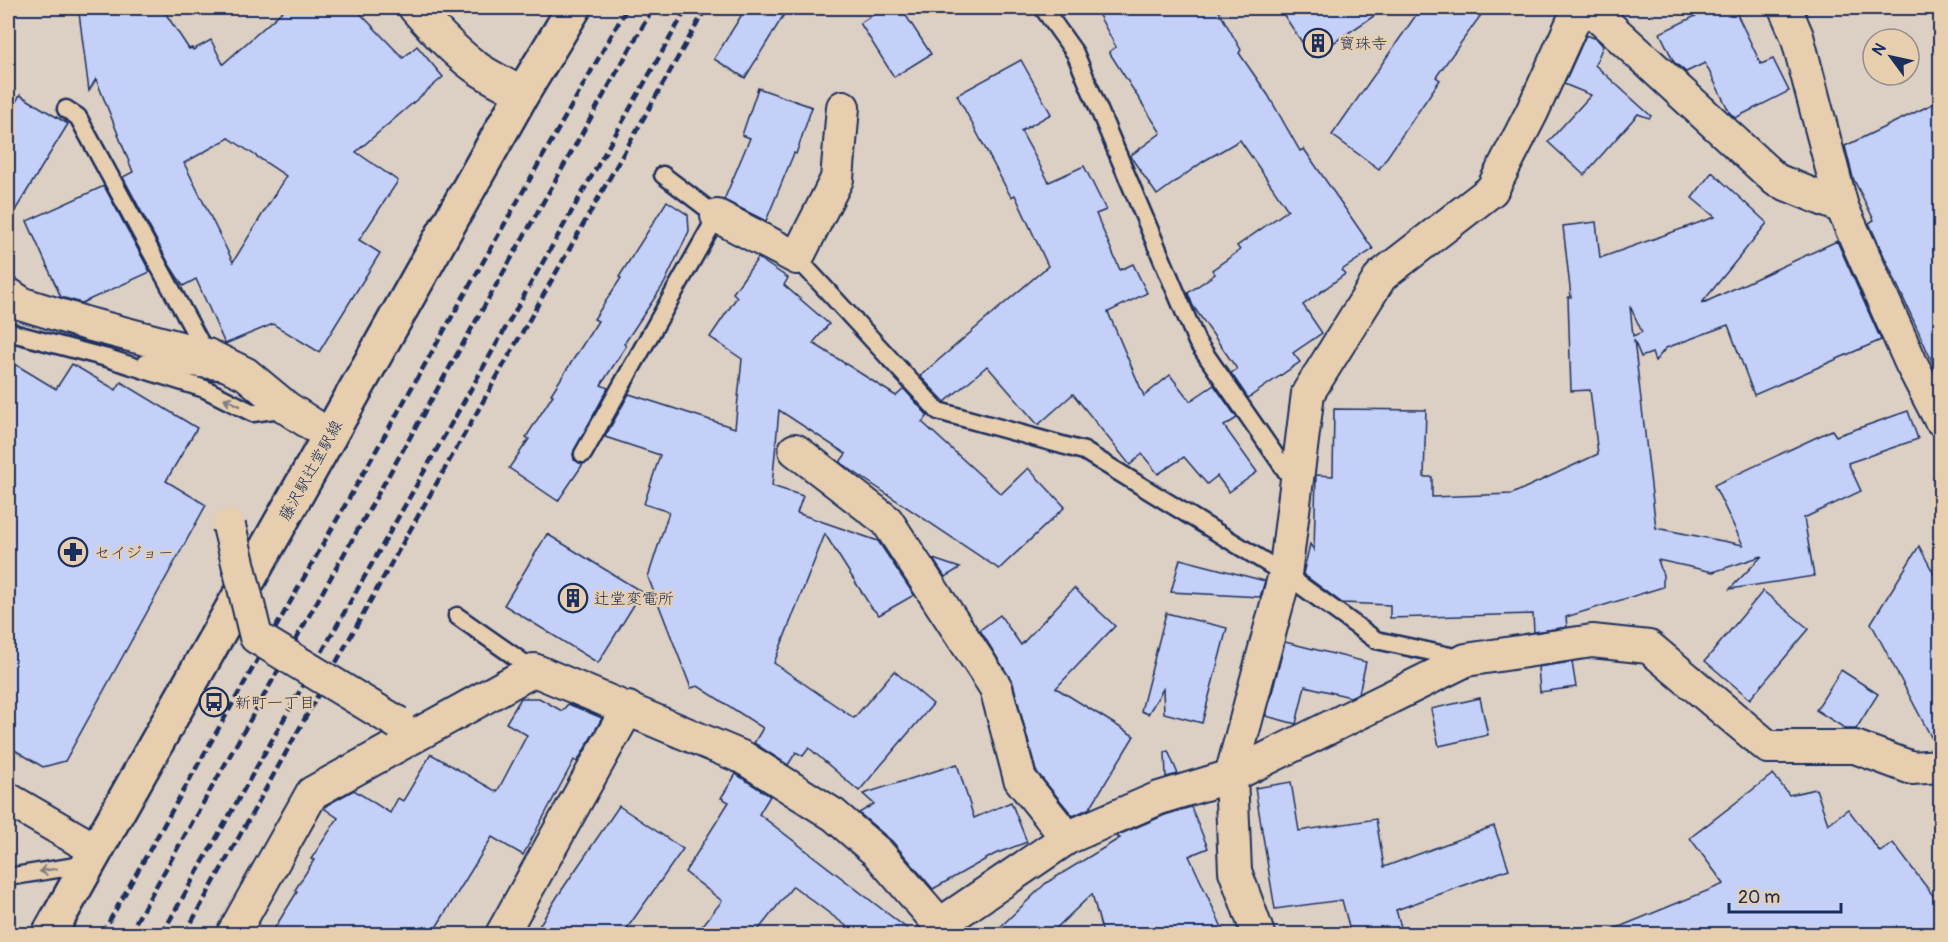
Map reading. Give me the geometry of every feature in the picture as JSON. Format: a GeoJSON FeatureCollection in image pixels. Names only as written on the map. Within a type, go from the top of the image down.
{"type":"FeatureCollection","features":[{"type":"Feature","properties":{"kind":"street"},"geometry":{"type":"LineString","coordinates":[[415,8],[434,30],[466,60],[482,72],[522,94]]}},
{"type":"Feature","properties":{"kind":"street","name":"藤沢駅辻堂駅線"},"geometry":{"type":"LineString","coordinates":[[49,934],[522,94],[574,8]]}},
{"type":"Feature","properties":{"kind":"street"},"geometry":{"type":"LineString","coordinates":[[1258,934],[1235,871],[1231,776],[1285,574],[1308,393],[1381,276],[1492,190],[1532,112],[1580,8]]}},
{"type":"Feature","properties":{"kind":"street"},"geometry":{"type":"LineString","coordinates":[[1589,8],[1776,180],[1842,207]]}},
{"type":"Feature","properties":{"kind":"street"},"geometry":{"type":"LineString","coordinates":[[1785,8],[1797,36],[1842,207],[1911,363],[1941,419]]}},
{"type":"Feature","properties":{"kind":"street"},"geometry":{"type":"LineString","coordinates":[[717,216],[797,258],[837,179],[843,106]]}},
{"type":"Feature","properties":{"kind":"street"},"geometry":{"type":"LineString","coordinates":[[8,294],[23,304],[207,355],[246,374],[287,408],[330,436]]}},
{"type":"Feature","properties":{"kind":"street"},"geometry":{"type":"LineString","coordinates":[[795,450],[887,521],[996,688],[1020,779],[1067,838]]}},
{"type":"Feature","properties":{"kind":"street"},"geometry":{"type":"LineString","coordinates":[[230,526],[256,637],[398,723]]}},
{"type":"Feature","properties":{"kind":"street"},"geometry":{"type":"LineString","coordinates":[[233,934],[312,793],[534,670],[744,758],[834,815],[878,853],[943,930],[1067,838],[1159,798],[1231,776],[1467,660],[1592,641],[1649,646],[1768,747],[1855,747],[1912,768],[1941,766]]}},
{"type":"Feature","properties":{"kind":"street"},"geometry":{"type":"LineString","coordinates":[[502,934],[628,708]]}},
{"type":"Feature","properties":{"kind":"street"},"geometry":{"type":"LineString","coordinates":[[8,799],[92,857]]}},
{"type":"Feature","properties":{"kind":"lane"},"geometry":{"type":"LineString","coordinates":[[1043,8],[1075,53],[1197,342],[1295,484]]}},
{"type":"Feature","properties":{"kind":"lane"},"geometry":{"type":"LineString","coordinates":[[66,109],[78,117],[207,355]]}},
{"type":"Feature","properties":{"kind":"lane"},"geometry":{"type":"LineString","coordinates":[[584,454],[717,216],[663,175]]}},
{"type":"Feature","properties":{"kind":"lane"},"geometry":{"type":"LineString","coordinates":[[797,258],[939,411],[1084,451],[1285,574],[1376,640],[1467,660]]}},
{"type":"Feature","properties":{"kind":"lane"},"geometry":{"type":"LineString","coordinates":[[8,330],[205,389],[253,413],[287,408]]}},
{"type":"Feature","properties":{"kind":"lane"},"geometry":{"type":"LineString","coordinates":[[107,358],[246,374]]}},
{"type":"Feature","properties":{"kind":"lane"},"geometry":{"type":"LineString","coordinates":[[457,616],[534,670]]}},
{"type":"Feature","properties":{"kind":"lane"},"geometry":{"type":"LineString","coordinates":[[8,877],[92,857]]}},
{"type":"Feature","properties":{"kind":"building"},"geometry":{"type":"Polygon","coordinates":[[[121,8],[162,8],[189,49],[193,50],[211,40],[223,64],[286,8],[355,8],[403,58],[417,46],[443,77],[356,152],[398,181],[359,240],[380,253],[319,352],[273,324],[225,344],[196,279],[183,286],[123,177],[133,172],[96,79],[89,91],[79,13],[121,8]],[[229,138],[184,163],[233,262],[286,176],[229,138]]]}},
{"type":"Feature","properties":{"kind":"building"},"geometry":{"type":"Polygon","coordinates":[[[746,8],[788,8],[745,78],[714,59],[746,8]]]}},
{"type":"Feature","properties":{"kind":"building"},"geometry":{"type":"Polygon","coordinates":[[[884,8],[901,8],[931,54],[894,77],[860,23],[884,8]]]}},
{"type":"Feature","properties":{"kind":"building"},"geometry":{"type":"Polygon","coordinates":[[[1095,8],[1217,8],[1241,50],[1239,53],[1268,95],[1300,151],[1304,149],[1373,249],[1342,270],[1345,274],[1303,305],[1322,333],[1293,353],[1300,362],[1248,398],[1231,373],[1237,369],[1193,306],[1188,293],[1215,274],[1212,270],[1240,250],[1237,246],[1288,210],[1240,140],[1204,161],[1157,195],[1130,156],[1161,133],[1109,52],[1116,47],[1095,8]]]}},
{"type":"Feature","properties":{"kind":"building","name":"寶珠寺"},"geometry":{"type":"Polygon","coordinates":[[[1279,8],[1386,8],[1312,57],[1279,8]]]}},
{"type":"Feature","properties":{"kind":"building"},"geometry":{"type":"Polygon","coordinates":[[[1421,8],[1486,8],[1436,77],[1440,80],[1379,169],[1332,135],[1421,8]]]}},
{"type":"Feature","properties":{"kind":"building"},"geometry":{"type":"Polygon","coordinates":[[[1712,8],[1734,8],[1761,64],[1773,59],[1789,91],[1735,118],[1730,113],[1705,63],[1686,72],[1674,62],[1660,33],[1712,8]]]}},
{"type":"Feature","properties":{"kind":"building"},"geometry":{"type":"Polygon","coordinates":[[[1586,35],[1597,39],[1603,46],[1595,65],[1651,116],[1649,118],[1638,114],[1584,175],[1548,142],[1591,95],[1564,84],[1586,35]]]}},
{"type":"Feature","properties":{"kind":"building"},"geometry":{"type":"Polygon","coordinates":[[[1021,60],[1051,114],[1021,131],[1049,182],[1084,166],[1106,210],[1096,214],[1120,270],[1133,264],[1147,293],[1108,312],[1144,396],[1170,375],[1190,401],[1214,385],[1237,418],[1224,426],[1257,472],[1229,492],[1217,476],[1207,484],[1184,457],[1158,474],[1142,454],[1130,465],[1073,394],[1038,425],[987,366],[945,402],[920,376],[1048,266],[1015,195],[1011,197],[957,95],[1021,60]]]}},
{"type":"Feature","properties":{"kind":"building"},"geometry":{"type":"Polygon","coordinates":[[[758,88],[812,107],[796,154],[794,153],[766,221],[724,200],[750,138],[742,135],[758,88]]]}},
{"type":"Feature","properties":{"kind":"building"},"geometry":{"type":"Polygon","coordinates":[[[20,95],[68,124],[8,222],[8,116],[20,95]]]}},
{"type":"Feature","properties":{"kind":"building"},"geometry":{"type":"Polygon","coordinates":[[[1941,100],[1941,381],[1869,223],[1874,220],[1853,178],[1845,146],[1941,100]]]}},
{"type":"Feature","properties":{"kind":"building"},"geometry":{"type":"Polygon","coordinates":[[[1712,172],[1767,223],[1701,304],[1837,241],[1881,340],[1754,395],[1728,325],[1666,348],[1655,361],[1652,353],[1641,357],[1634,340],[1656,528],[1743,545],[1714,485],[1832,430],[1836,436],[1908,411],[1918,439],[1848,463],[1861,491],[1804,518],[1814,576],[1730,589],[1762,556],[1713,572],[1658,560],[1663,575],[1663,587],[1566,617],[1567,627],[1534,632],[1533,614],[1390,618],[1390,605],[1342,603],[1303,574],[1310,544],[1314,550],[1316,475],[1333,476],[1334,409],[1426,410],[1424,477],[1432,477],[1432,497],[1512,494],[1598,454],[1590,390],[1571,391],[1568,297],[1571,297],[1563,226],[1596,222],[1600,258],[1715,217],[1692,198],[1712,172]],[[1630,306],[1633,336],[1642,332],[1630,306]]]}},
{"type":"Feature","properties":{"kind":"building"},"geometry":{"type":"Polygon","coordinates":[[[104,186],[150,272],[82,303],[61,297],[27,221],[104,186]]]}},
{"type":"Feature","properties":{"kind":"building"},"geometry":{"type":"Polygon","coordinates":[[[667,201],[688,215],[689,231],[664,284],[624,344],[626,346],[601,385],[608,388],[573,454],[574,460],[583,464],[558,501],[509,468],[529,439],[526,437],[553,395],[551,394],[598,321],[594,319],[667,201]]]}},
{"type":"Feature","properties":{"kind":"building"},"geometry":{"type":"Polygon","coordinates":[[[758,258],[788,278],[784,285],[829,324],[813,343],[896,396],[904,389],[928,416],[922,422],[1001,494],[1028,468],[1065,507],[999,569],[851,470],[840,462],[846,454],[779,410],[772,486],[803,496],[797,513],[878,541],[914,595],[879,615],[871,607],[825,534],[774,663],[854,718],[894,671],[933,704],[859,791],[809,748],[803,756],[796,752],[788,765],[754,743],[763,728],[698,686],[691,688],[648,577],[669,512],[644,504],[660,455],[605,437],[629,394],[735,428],[742,359],[710,337],[737,297],[733,293],[758,258]]]}},
{"type":"Feature","properties":{"kind":"building"},"geometry":{"type":"Polygon","coordinates":[[[8,360],[56,389],[72,364],[116,390],[121,382],[197,428],[166,481],[206,505],[65,761],[43,767],[8,746],[8,360]]]}},
{"type":"Feature","properties":{"kind":"building","name":"辻堂変電所"},"geometry":{"type":"Polygon","coordinates":[[[547,534],[642,592],[598,663],[504,605],[547,534]]]}},
{"type":"Feature","properties":{"kind":"building"},"geometry":{"type":"Polygon","coordinates":[[[1919,546],[1941,587],[1941,748],[1937,748],[1871,623],[1919,546]]]}},
{"type":"Feature","properties":{"kind":"building"},"geometry":{"type":"Polygon","coordinates":[[[933,559],[960,568],[945,577],[933,559]]]}},
{"type":"Feature","properties":{"kind":"building"},"geometry":{"type":"Polygon","coordinates":[[[1180,559],[1265,581],[1260,597],[1171,592],[1180,559]]]}},
{"type":"Feature","properties":{"kind":"building"},"geometry":{"type":"Polygon","coordinates":[[[1074,588],[1115,626],[1056,688],[1134,736],[1090,808],[1073,816],[1036,771],[1013,683],[980,630],[1000,615],[1021,645],[1074,588]]]}},
{"type":"Feature","properties":{"kind":"building"},"geometry":{"type":"Polygon","coordinates":[[[1763,591],[1809,629],[1750,699],[1705,661],[1763,591]]]}},
{"type":"Feature","properties":{"kind":"building"},"geometry":{"type":"Polygon","coordinates":[[[1166,613],[1227,628],[1202,723],[1164,713],[1163,689],[1148,714],[1141,711],[1166,613]]]}},
{"type":"Feature","properties":{"kind":"building"},"geometry":{"type":"Polygon","coordinates":[[[1285,642],[1366,662],[1359,693],[1350,697],[1305,686],[1296,724],[1266,716],[1285,642]]]}},
{"type":"Feature","properties":{"kind":"building"},"geometry":{"type":"Polygon","coordinates":[[[1572,662],[1576,687],[1540,692],[1538,667],[1572,662]]]}},
{"type":"Feature","properties":{"kind":"building"},"geometry":{"type":"Polygon","coordinates":[[[1841,670],[1878,694],[1856,729],[1846,729],[1816,710],[1841,670]]]}},
{"type":"Feature","properties":{"kind":"building"},"geometry":{"type":"Polygon","coordinates":[[[521,698],[539,698],[562,711],[568,704],[602,718],[577,762],[574,760],[523,855],[492,837],[432,934],[271,934],[297,892],[295,890],[314,860],[311,859],[338,818],[325,809],[327,805],[354,790],[390,813],[398,798],[403,801],[431,754],[497,792],[527,735],[506,723],[521,698]]]}},
{"type":"Feature","properties":{"kind":"building"},"geometry":{"type":"Polygon","coordinates":[[[1480,698],[1488,735],[1439,746],[1431,709],[1480,698]]]}},
{"type":"Feature","properties":{"kind":"building"},"geometry":{"type":"Polygon","coordinates":[[[1168,751],[1178,774],[1166,777],[1165,752],[1168,751]]]}},
{"type":"Feature","properties":{"kind":"building"},"geometry":{"type":"Polygon","coordinates":[[[957,764],[974,818],[1011,802],[1027,842],[995,854],[933,889],[892,841],[859,813],[874,804],[863,794],[957,764]]]}},
{"type":"Feature","properties":{"kind":"building"},"geometry":{"type":"Polygon","coordinates":[[[736,774],[770,796],[759,814],[914,934],[857,934],[793,886],[755,934],[696,934],[722,901],[685,872],[729,802],[721,798],[736,774]]]}},
{"type":"Feature","properties":{"kind":"building"},"geometry":{"type":"Polygon","coordinates":[[[1773,774],[1789,795],[1816,789],[1828,824],[1848,809],[1880,852],[1893,843],[1941,906],[1941,922],[1923,934],[1602,934],[1724,884],[1690,838],[1773,774]]]}},
{"type":"Feature","properties":{"kind":"building"},"geometry":{"type":"Polygon","coordinates":[[[1291,782],[1299,831],[1376,819],[1384,867],[1494,826],[1509,869],[1396,910],[1401,927],[1373,934],[1351,934],[1342,900],[1275,909],[1255,788],[1291,782]]]}},
{"type":"Feature","properties":{"kind":"building"},"geometry":{"type":"Polygon","coordinates":[[[619,806],[683,849],[623,934],[534,934],[557,897],[619,806]]]}},
{"type":"Feature","properties":{"kind":"building"},"geometry":{"type":"Polygon","coordinates":[[[1191,807],[1208,848],[1189,856],[1225,934],[1103,934],[1092,894],[1050,934],[993,934],[1046,883],[1120,838],[1116,836],[1165,815],[1191,807]]]}},
{"type":"Feature","properties":{"kind":"railway"},"geometry":{"type":"LineString","coordinates":[[102,934],[627,8]]}},
{"type":"Feature","properties":{"kind":"railway"},"geometry":{"type":"LineString","coordinates":[[129,934],[653,8]]}},
{"type":"Feature","properties":{"kind":"railway"},"geometry":{"type":"LineString","coordinates":[[162,934],[687,8]]}},
{"type":"Feature","properties":{"kind":"railway"},"geometry":{"type":"LineString","coordinates":[[185,934],[392,562],[706,8]]}},
{"type":"Feature","properties":{"kind":"place","name":"寶珠寺"},"geometry":{"type":"Point","coordinates":[1318,43]}},
{"type":"Feature","properties":{"kind":"place","name":"セイジョー"},"geometry":{"type":"Point","coordinates":[73,552]}},
{"type":"Feature","properties":{"kind":"place","name":"辻堂変電所"},"geometry":{"type":"Point","coordinates":[573,598]}},
{"type":"Feature","properties":{"kind":"place","name":"新町一丁目"},"geometry":{"type":"Point","coordinates":[214,702]}}]}
